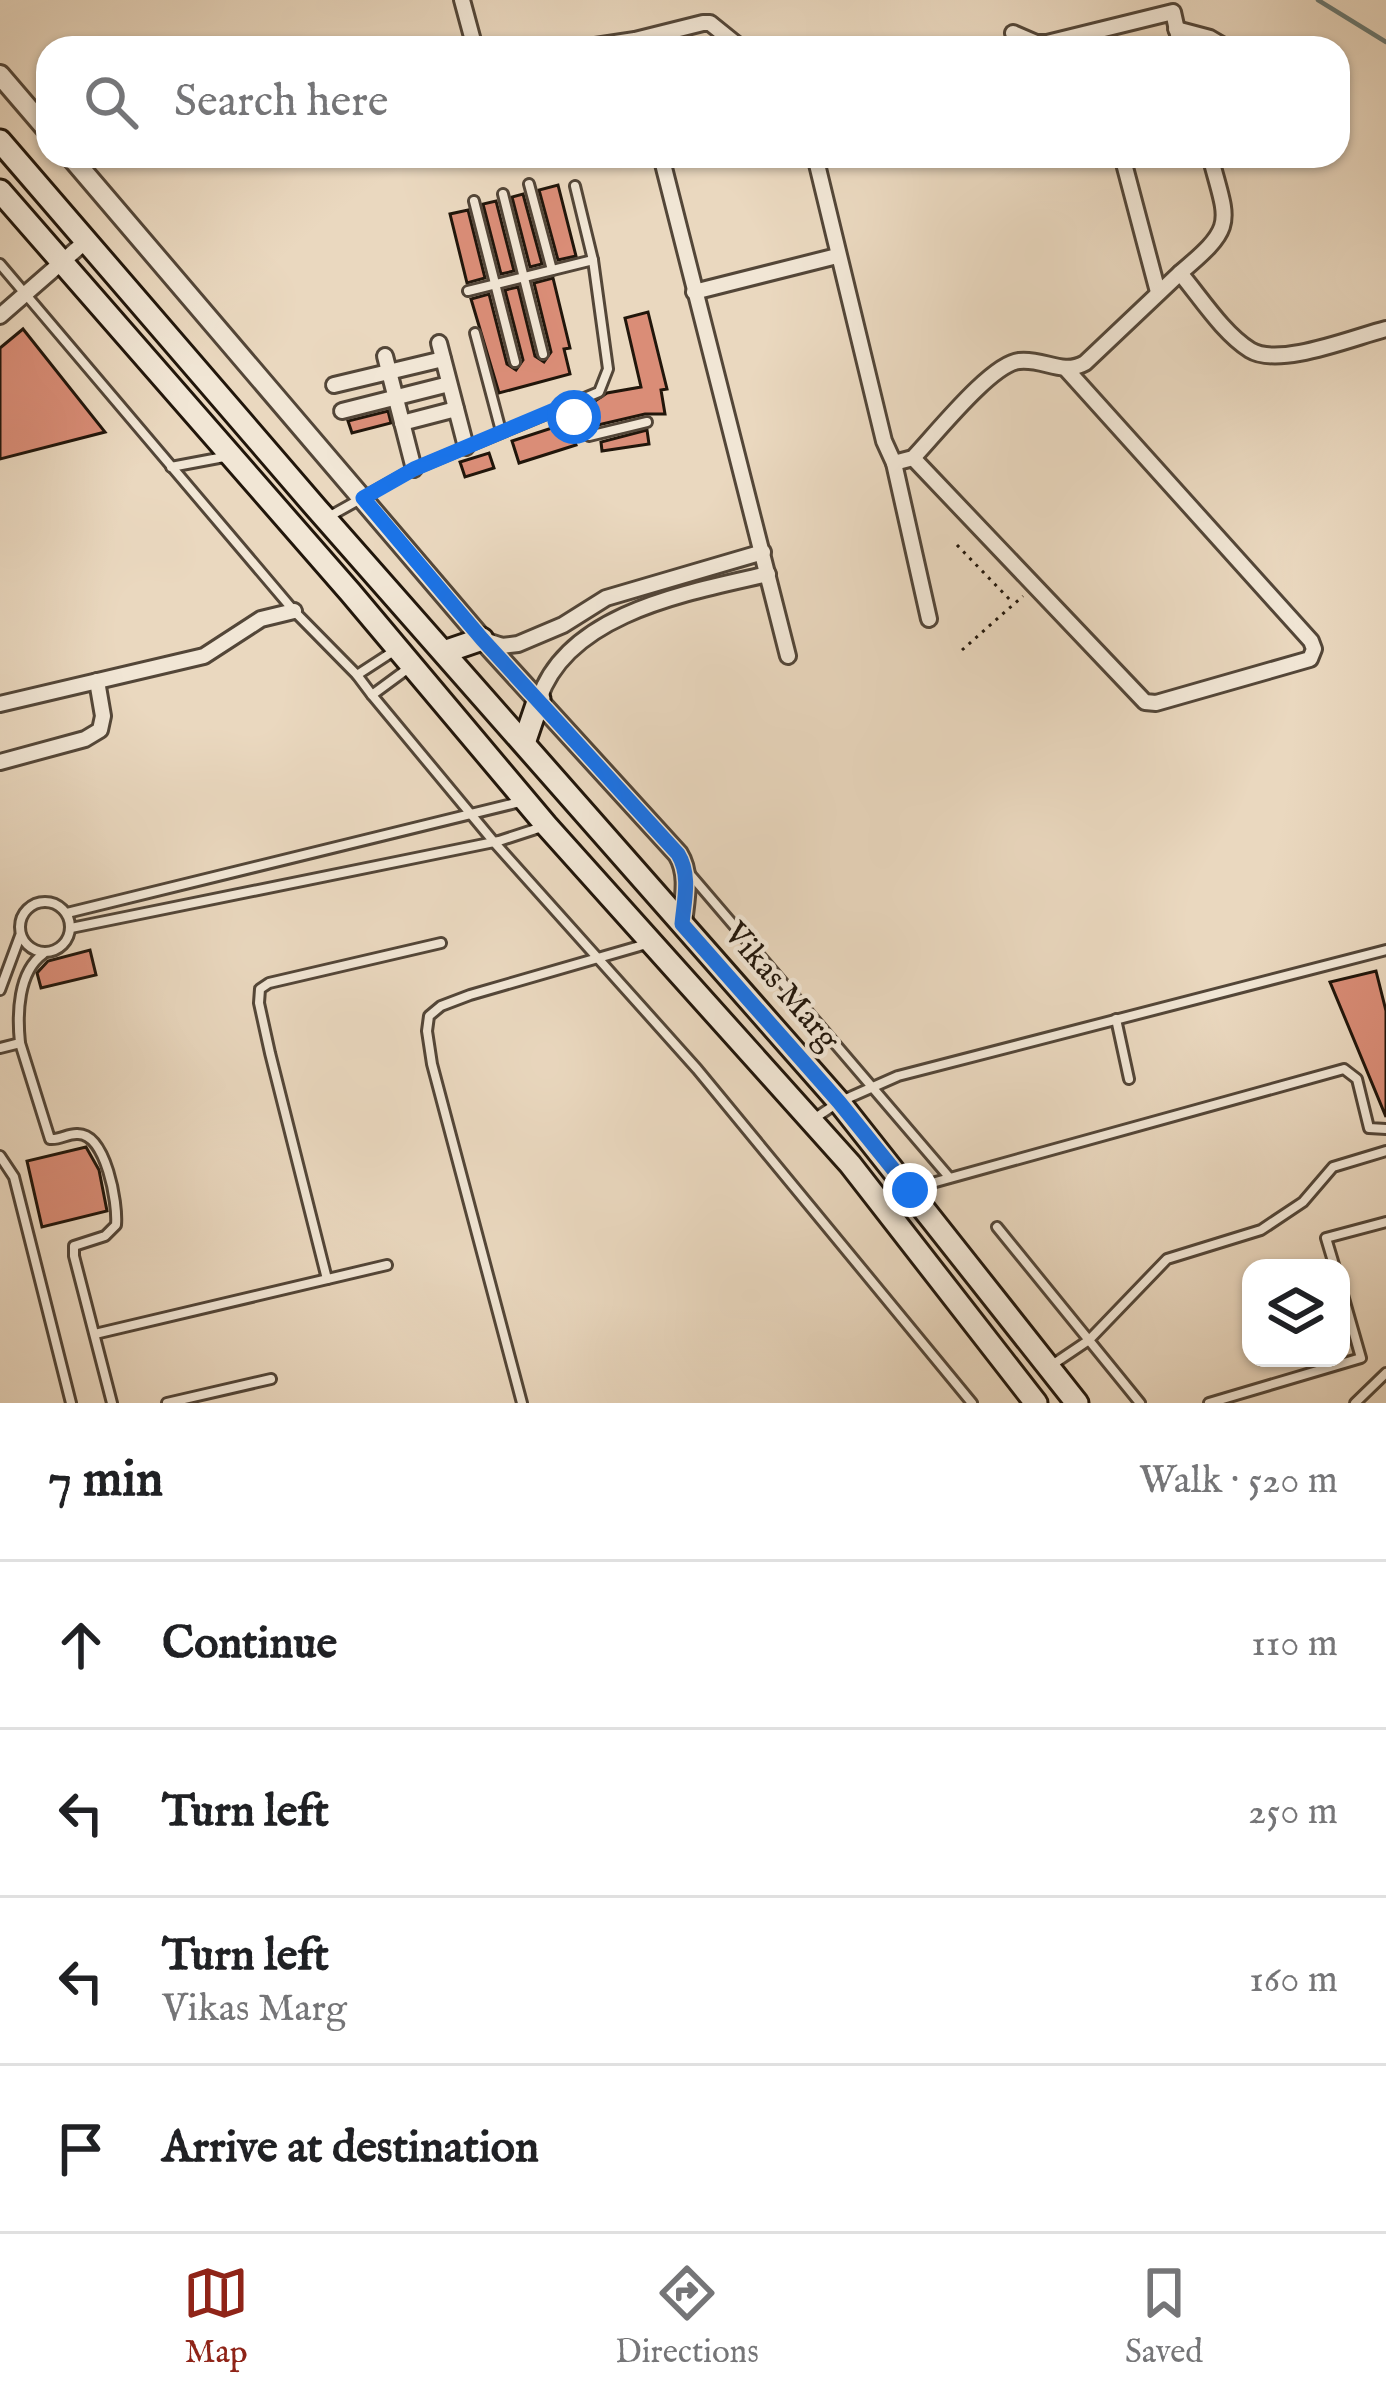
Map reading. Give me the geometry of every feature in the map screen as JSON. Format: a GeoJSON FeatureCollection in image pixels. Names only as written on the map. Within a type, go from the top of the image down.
{"type":"FeatureCollection","features":[{"type":"Feature","properties":{"kind":"main road","name":"Vikas Marg"},"geometry":{"type":"LineString","coordinates":[[0,141],[325,519],[839,1102],[1077,1403]]}},
{"type":"Feature","properties":{"kind":"main road"},"geometry":{"type":"LineString","coordinates":[[0,191],[546,825],[850,1165],[1036,1403]]}},
{"type":"Feature","properties":{"kind":"main road"},"geometry":{"type":"LineString","coordinates":[[444,652],[482,639]]}},
{"type":"Feature","properties":{"kind":"main road"},"geometry":{"type":"LineString","coordinates":[[524,743],[539,699]]}},
{"type":"Feature","properties":{"kind":"street"},"geometry":{"type":"LineString","coordinates":[[462,0],[472,36]]}},
{"type":"Feature","properties":{"kind":"street"},"geometry":{"type":"LineString","coordinates":[[1103,36],[1173,12],[1185,0]]}},
{"type":"Feature","properties":{"kind":"street"},"geometry":{"type":"LineString","coordinates":[[1173,12],[1178,36]]}},
{"type":"Feature","properties":{"kind":"street"},"geometry":{"type":"LineString","coordinates":[[664,36],[710,23],[726,36]]}},
{"type":"Feature","properties":{"kind":"street"},"geometry":{"type":"LineString","coordinates":[[1176,29],[1202,36]]}},
{"type":"Feature","properties":{"kind":"street"},"geometry":{"type":"LineString","coordinates":[[1013,33],[1020,36]]}},
{"type":"Feature","properties":{"kind":"street"},"geometry":{"type":"LineString","coordinates":[[0,75],[36,117]]}},
{"type":"Feature","properties":{"kind":"street"},"geometry":{"type":"LineString","coordinates":[[80,168],[482,639],[678,854],[685,869],[682,924]]}},
{"type":"Feature","properties":{"kind":"street"},"geometry":{"type":"LineString","coordinates":[[665,168],[788,656]]}},
{"type":"Feature","properties":{"kind":"street"},"geometry":{"type":"LineString","coordinates":[[818,168],[929,619]]}},
{"type":"Feature","properties":{"kind":"street"},"geometry":{"type":"LineString","coordinates":[[1125,168],[1158,292]]}},
{"type":"Feature","properties":{"kind":"street"},"geometry":{"type":"LineString","coordinates":[[1066,370],[1084,363],[1215,244],[1226,216],[1213,168]]}},
{"type":"Feature","properties":{"kind":"street"},"geometry":{"type":"LineString","coordinates":[[0,316],[86,241]]}},
{"type":"Feature","properties":{"kind":"street"},"geometry":{"type":"LineString","coordinates":[[694,292],[837,256]]}},
{"type":"Feature","properties":{"kind":"street"},"geometry":{"type":"LineString","coordinates":[[1180,273],[1238,341],[1258,355],[1289,355],[1386,328]]}},
{"type":"Feature","properties":{"kind":"street"},"geometry":{"type":"LineString","coordinates":[[334,385],[387,364],[441,351],[466,447]]}},
{"type":"Feature","properties":{"kind":"street"},"geometry":{"type":"LineString","coordinates":[[894,464],[913,458],[1004,364],[1038,361],[1066,370],[1314,649],[1310,659],[1156,703],[1144,702],[913,458]]}},
{"type":"Feature","properties":{"kind":"street"},"geometry":{"type":"LineString","coordinates":[[387,364],[414,469]]}},
{"type":"Feature","properties":{"kind":"street"},"geometry":{"type":"LineString","coordinates":[[342,411],[449,384]]}},
{"type":"Feature","properties":{"kind":"street"},"geometry":{"type":"LineString","coordinates":[[402,423],[456,409]]}},
{"type":"Feature","properties":{"kind":"street"},"geometry":{"type":"LineString","coordinates":[[482,639],[502,646],[518,644],[543,635],[606,598],[763,552]]}},
{"type":"Feature","properties":{"kind":"street"},"geometry":{"type":"LineString","coordinates":[[539,699],[550,675],[592,637],[634,609],[768,574]]}},
{"type":"Feature","properties":{"kind":"street"},"geometry":{"type":"LineString","coordinates":[[0,704],[204,656],[261,619],[294,611]]}},
{"type":"Feature","properties":{"kind":"street"},"geometry":{"type":"LineString","coordinates":[[575,616],[592,637]]}},
{"type":"Feature","properties":{"kind":"street"},"geometry":{"type":"LineString","coordinates":[[0,762],[85,740],[100,730],[103,716],[97,681]]}},
{"type":"Feature","properties":{"kind":"lane"},"geometry":{"type":"LineString","coordinates":[[530,184],[552,270]]}},
{"type":"Feature","properties":{"kind":"lane"},"geometry":{"type":"LineString","coordinates":[[325,519],[414,469],[599,392],[608,369],[593,260],[575,186]]}},
{"type":"Feature","properties":{"kind":"lane"},"geometry":{"type":"LineString","coordinates":[[503,194],[543,353]]}},
{"type":"Feature","properties":{"kind":"lane"},"geometry":{"type":"LineString","coordinates":[[474,201],[514,362]]}},
{"type":"Feature","properties":{"kind":"lane"},"geometry":{"type":"LineString","coordinates":[[467,291],[593,260]]}},
{"type":"Feature","properties":{"kind":"lane"},"geometry":{"type":"LineString","coordinates":[[0,264],[294,611],[357,675],[494,842],[697,1070],[972,1403]]}},
{"type":"Feature","properties":{"kind":"lane"},"geometry":{"type":"LineString","coordinates":[[475,333],[502,431]]}},
{"type":"Feature","properties":{"kind":"lane"},"geometry":{"type":"LineString","coordinates":[[571,403],[576,425],[589,436],[647,422]]}},
{"type":"Feature","properties":{"kind":"lane"},"geometry":{"type":"LineString","coordinates":[[171,467],[232,456]]}},
{"type":"Feature","properties":{"kind":"lane"},"geometry":{"type":"LineString","coordinates":[[357,675],[405,657]]}},
{"type":"Feature","properties":{"kind":"lane"},"geometry":{"type":"LineString","coordinates":[[372,695],[405,657]]}},
{"type":"Feature","properties":{"kind":"lane"},"geometry":{"type":"LineString","coordinates":[[67,913],[526,801]]}},
{"type":"Feature","properties":{"kind":"lane"},"geometry":{"type":"LineString","coordinates":[[71,928],[494,842],[546,825]]}},
{"type":"Feature","properties":{"kind":"lane"},"geometry":{"type":"LineString","coordinates":[[685,869],[949,1177]]}},
{"type":"Feature","properties":{"kind":"lane"},"geometry":{"type":"LineString","coordinates":[[0,989],[27,908],[40,902],[55,903],[67,913],[71,928],[67,941],[35,958],[16,1013],[20,1042],[50,1139],[78,1134],[93,1140],[103,1154],[116,1225],[105,1236],[74,1246],[74,1256],[112,1403]]}},
{"type":"Feature","properties":{"kind":"lane"},"geometry":{"type":"LineString","coordinates":[[20,936],[30,949],[44,953]]}},
{"type":"Feature","properties":{"kind":"lane"},"geometry":{"type":"LineString","coordinates":[[327,1279],[266,1036],[260,988],[442,943]]}},
{"type":"Feature","properties":{"kind":"lane"},"geometry":{"type":"LineString","coordinates":[[522,1403],[432,1064],[429,1016],[470,995],[652,943]]}},
{"type":"Feature","properties":{"kind":"lane"},"geometry":{"type":"LineString","coordinates":[[811,1121],[873,1085],[1386,950]]}},
{"type":"Feature","properties":{"kind":"lane"},"geometry":{"type":"LineString","coordinates":[[1116,1019],[1130,1079]]}},
{"type":"Feature","properties":{"kind":"lane"},"geometry":{"type":"LineString","coordinates":[[0,1048],[20,1042]]}},
{"type":"Feature","properties":{"kind":"lane"},"geometry":{"type":"LineString","coordinates":[[910,1190],[1344,1070],[1357,1078],[1369,1128],[1386,1129]]}},
{"type":"Feature","properties":{"kind":"lane"},"geometry":{"type":"LineString","coordinates":[[1048,1367],[1089,1340],[1167,1259],[1262,1230],[1303,1202],[1333,1167],[1386,1151]]}},
{"type":"Feature","properties":{"kind":"lane"},"geometry":{"type":"LineString","coordinates":[[0,1156],[14,1178],[71,1403]]}},
{"type":"Feature","properties":{"kind":"lane"},"geometry":{"type":"LineString","coordinates":[[1332,1259],[1326,1238],[1386,1222]]}},
{"type":"Feature","properties":{"kind":"lane"},"geometry":{"type":"LineString","coordinates":[[997,1227],[1141,1403]]}},
{"type":"Feature","properties":{"kind":"lane"},"geometry":{"type":"LineString","coordinates":[[95,1334],[387,1264]]}},
{"type":"Feature","properties":{"kind":"lane"},"geometry":{"type":"LineString","coordinates":[[1350,1320],[1361,1358],[1350,1361]]}},
{"type":"Feature","properties":{"kind":"lane"},"geometry":{"type":"LineString","coordinates":[[1210,1403],[1331,1367]]}},
{"type":"Feature","properties":{"kind":"lane"},"geometry":{"type":"LineString","coordinates":[[1355,1403],[1386,1373]]}},
{"type":"Feature","properties":{"kind":"lane"},"geometry":{"type":"LineString","coordinates":[[166,1403],[271,1379]]}},
{"type":"Feature","properties":{"kind":"path"},"geometry":{"type":"LineString","coordinates":[[957,545],[1014,604]]}},
{"type":"Feature","properties":{"kind":"path"},"geometry":{"type":"LineString","coordinates":[[962,650],[1033,587]]}},
{"type":"Feature","properties":{"kind":"building"},"geometry":{"type":"Polygon","coordinates":[[[558,185],[576,256],[558,260],[539,190],[558,185]]]}},
{"type":"Feature","properties":{"kind":"building"},"geometry":{"type":"Polygon","coordinates":[[[523,194],[542,264],[530,267],[512,197],[523,194]]]}},
{"type":"Feature","properties":{"kind":"building"},"geometry":{"type":"Polygon","coordinates":[[[496,201],[514,271],[501,274],[483,204],[496,201]]]}},
{"type":"Feature","properties":{"kind":"building"},"geometry":{"type":"Polygon","coordinates":[[[468,210],[485,278],[467,283],[450,214],[468,210]]]}},
{"type":"Feature","properties":{"kind":"building"},"geometry":{"type":"Polygon","coordinates":[[[553,278],[570,348],[564,349],[570,374],[499,393],[471,299],[489,294],[507,364],[516,370],[523,360],[505,290],[518,287],[535,356],[544,362],[551,352],[534,283],[553,278]]]}},
{"type":"Feature","properties":{"kind":"building"},"geometry":{"type":"Polygon","coordinates":[[[648,312],[667,389],[661,390],[665,414],[598,425],[589,405],[607,393],[641,387],[625,318],[648,312]]]}},
{"type":"Feature","properties":{"kind":"building"},"geometry":{"type":"Polygon","coordinates":[[[23,329],[105,432],[0,459],[0,348],[23,329]]]}},
{"type":"Feature","properties":{"kind":"building"},"geometry":{"type":"Polygon","coordinates":[[[388,411],[391,423],[352,433],[348,421],[388,411]]]}},
{"type":"Feature","properties":{"kind":"building"},"geometry":{"type":"Polygon","coordinates":[[[567,423],[576,445],[519,463],[512,441],[567,423]]]}},
{"type":"Feature","properties":{"kind":"building"},"geometry":{"type":"Polygon","coordinates":[[[647,430],[649,444],[602,451],[601,442],[647,430]]]}},
{"type":"Feature","properties":{"kind":"building"},"geometry":{"type":"Polygon","coordinates":[[[489,453],[494,468],[465,477],[460,462],[489,453]]]}},
{"type":"Feature","properties":{"kind":"building"},"geometry":{"type":"Polygon","coordinates":[[[90,950],[96,975],[41,988],[37,973],[48,961],[90,950]]]}},
{"type":"Feature","properties":{"kind":"building"},"geometry":{"type":"Polygon","coordinates":[[[1376,971],[1386,1011],[1386,1117],[1330,982],[1376,971]]]}},
{"type":"Feature","properties":{"kind":"building"},"geometry":{"type":"Polygon","coordinates":[[[86,1147],[99,1170],[107,1211],[42,1227],[27,1161],[86,1147]]]}},
{"type":"Feature","properties":{"kind":"waterway"},"geometry":{"type":"LineString","coordinates":[[1318,0],[1386,42]]}},
{"type":"Feature","properties":{"kind":"route"},"geometry":{"type":"LineString","coordinates":[[574,417],[571,403],[414,469],[363,498],[482,639],[678,854],[685,865],[682,924],[910,1190]]}}]}
